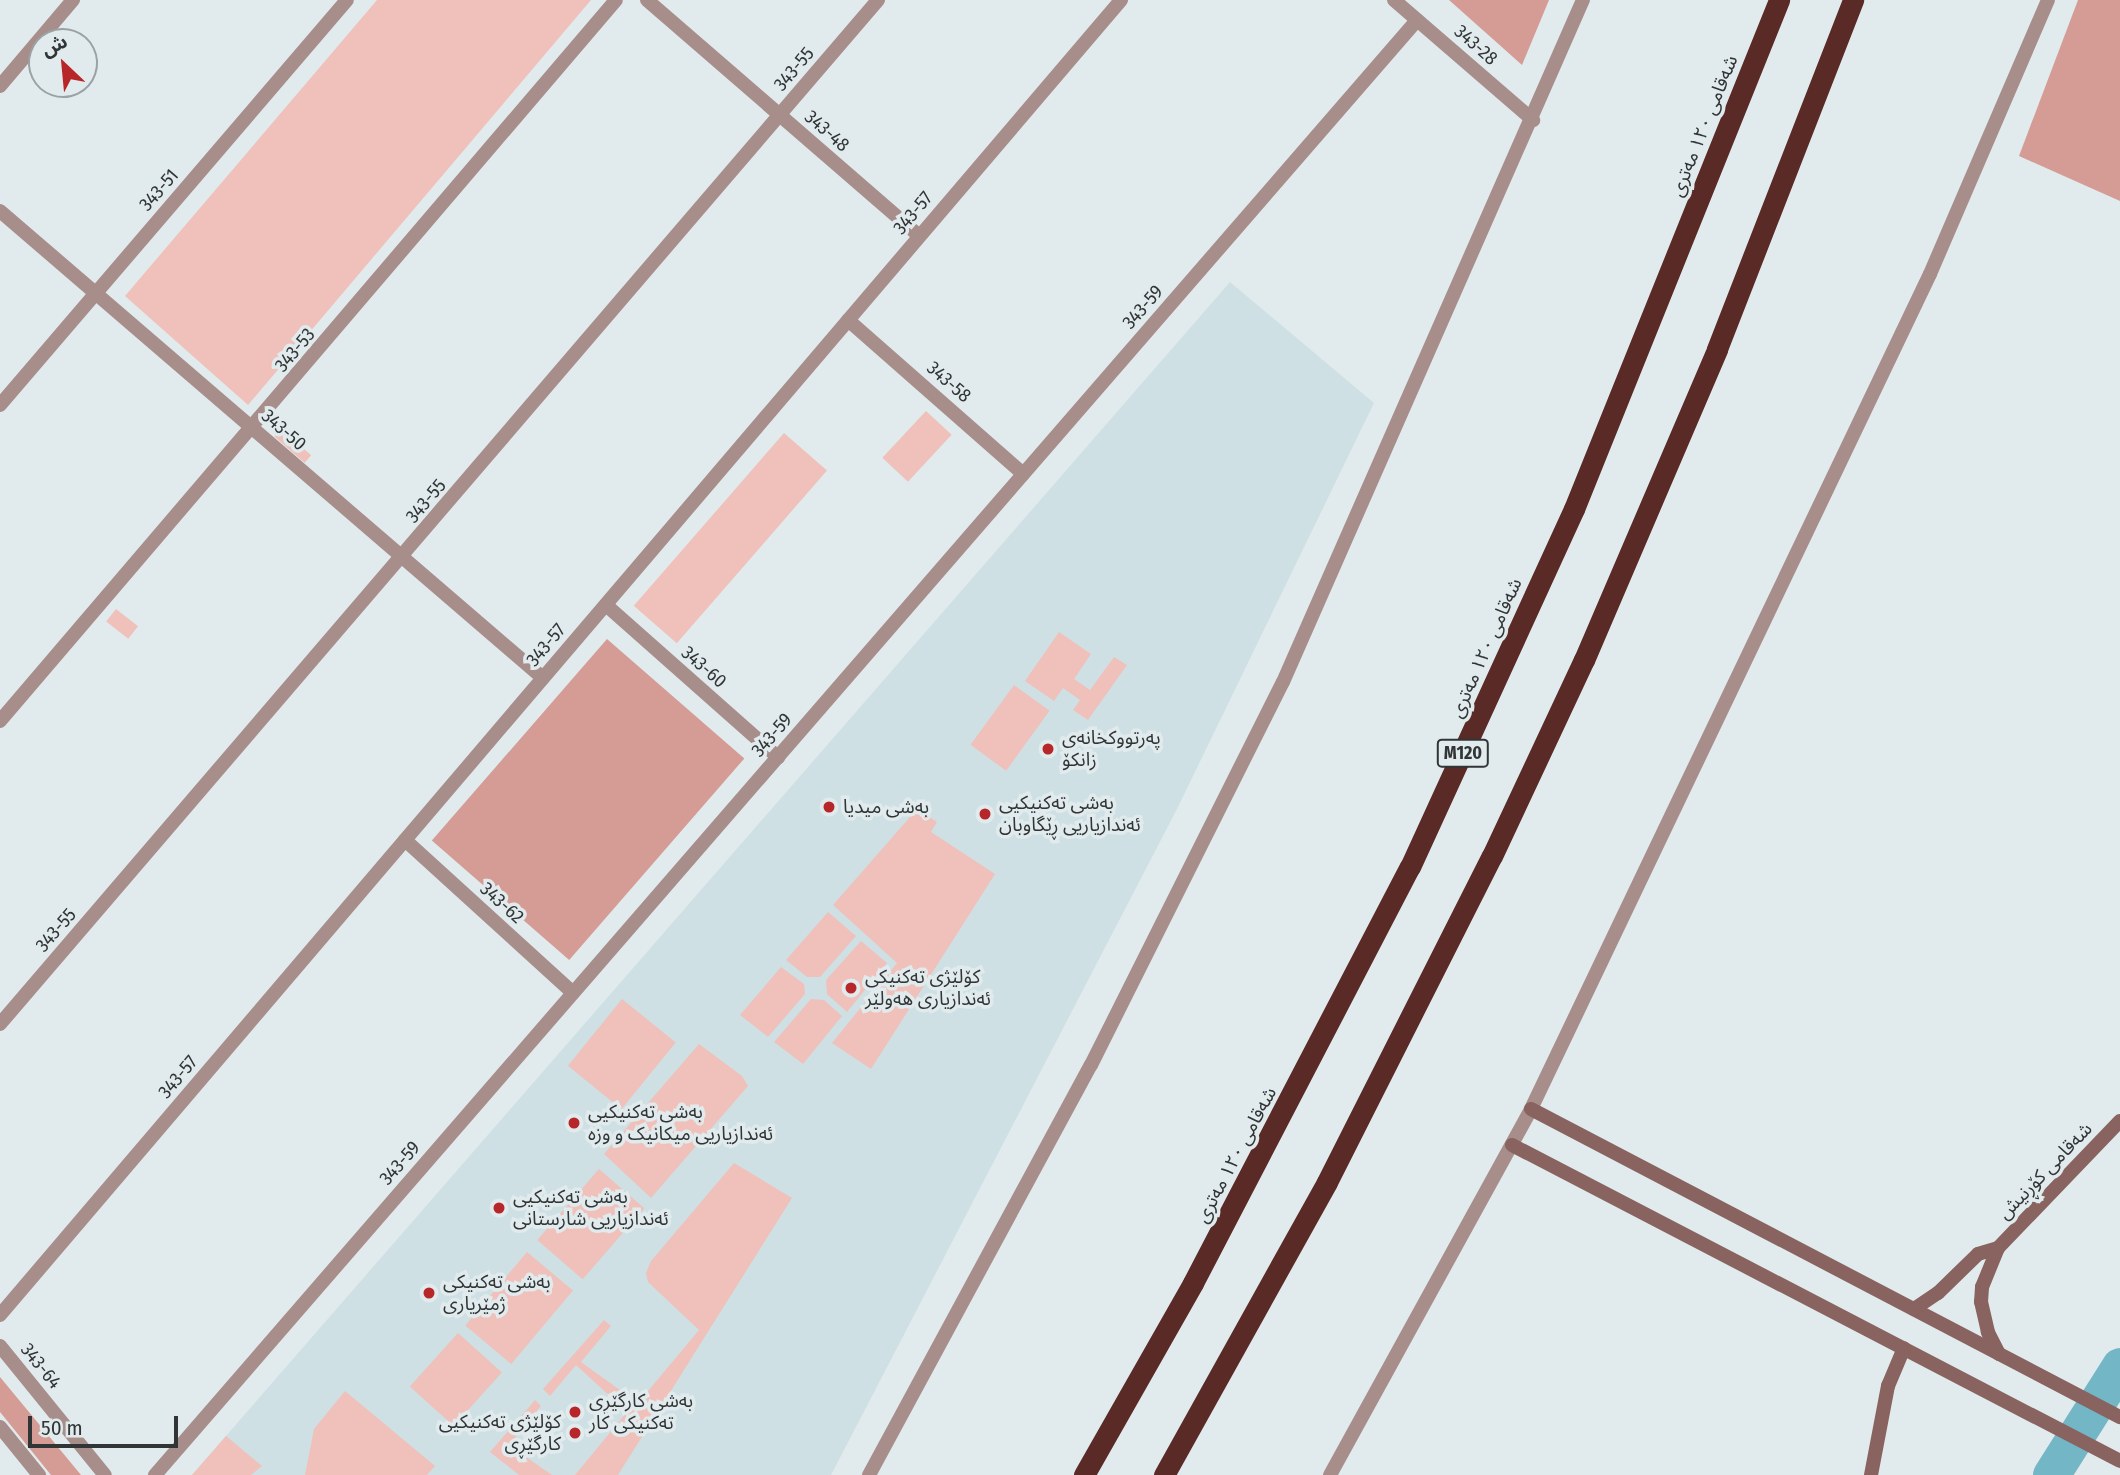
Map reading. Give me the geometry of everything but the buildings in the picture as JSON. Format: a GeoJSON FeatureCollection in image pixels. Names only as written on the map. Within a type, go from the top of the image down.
{"type":"FeatureCollection","features":[{"type":"Feature","properties":{"kind":"highway","name":"شەقامی ١٢٠ مەتری"},"geometry":{"type":"LineString","coordinates":[[1084,1475],[1316,1053],[1427,830],[1574,509],[1779,0]]}},
{"type":"Feature","properties":{"kind":"highway"},"geometry":{"type":"LineString","coordinates":[[1164,1475],[1327,1182],[1515,807],[1717,349],[1853,0]]}},
{"type":"Feature","properties":{"kind":"main road"},"geometry":{"type":"LineString","coordinates":[[1531,1108],[2120,1417]]}},
{"type":"Feature","properties":{"kind":"main road","name":"شەقامی کۆڕنیش"},"geometry":{"type":"LineString","coordinates":[[1999,1353],[1988,1332],[1981,1302],[1982,1287],[1998,1248],[2120,1121]]}},
{"type":"Feature","properties":{"kind":"main road"},"geometry":{"type":"LineString","coordinates":[[1512,1145],[2119,1460]]}},
{"type":"Feature","properties":{"kind":"main road","name":"شەقامی کۆڕنیش"},"geometry":{"type":"LineString","coordinates":[[1914,1309],[1938,1293],[1978,1254],[1998,1248]]}},
{"type":"Feature","properties":{"kind":"main road"},"geometry":{"type":"LineString","coordinates":[[1871,1475],[1888,1386],[1904,1348]]}},
{"type":"Feature","properties":{"kind":"street"},"geometry":{"type":"LineString","coordinates":[[0,86],[73,0]]}},
{"type":"Feature","properties":{"kind":"street","name":"343-51"},"geometry":{"type":"LineString","coordinates":[[0,405],[347,0]]}},
{"type":"Feature","properties":{"kind":"street","name":"343-53"},"geometry":{"type":"LineString","coordinates":[[0,721],[253,429],[616,0]]}},
{"type":"Feature","properties":{"kind":"street","name":"343-48"},"geometry":{"type":"LineString","coordinates":[[646,0],[919,236]]}},
{"type":"Feature","properties":{"kind":"street","name":"343-55"},"geometry":{"type":"LineString","coordinates":[[0,1024],[404,558],[878,0]]}},
{"type":"Feature","properties":{"kind":"street","name":"343-57"},"geometry":{"type":"LineString","coordinates":[[0,1315],[1121,0]]}},
{"type":"Feature","properties":{"kind":"street","name":"343-28"},"geometry":{"type":"LineString","coordinates":[[1394,0],[1533,120]]}},
{"type":"Feature","properties":{"kind":"street"},"geometry":{"type":"LineString","coordinates":[[869,1475],[1091,1065],[1283,682],[1533,120],[1583,0]]}},
{"type":"Feature","properties":{"kind":"street"},"geometry":{"type":"LineString","coordinates":[[1329,1475],[1531,1108],[1930,274],[2048,0]]}},
{"type":"Feature","properties":{"kind":"street","name":"343-59"},"geometry":{"type":"LineString","coordinates":[[155,1475],[1417,20]]}},
{"type":"Feature","properties":{"kind":"street","name":"343-50"},"geometry":{"type":"LineString","coordinates":[[0,211],[543,678]]}},
{"type":"Feature","properties":{"kind":"street","name":"343-58"},"geometry":{"type":"LineString","coordinates":[[848,320],[1023,474]]}},
{"type":"Feature","properties":{"kind":"street","name":"343-60"},"geometry":{"type":"LineString","coordinates":[[606,605],[778,757]]}},
{"type":"Feature","properties":{"kind":"street","name":"343-62"},"geometry":{"type":"LineString","coordinates":[[405,840],[573,993]]}},
{"type":"Feature","properties":{"kind":"street","name":"343-64"},"geometry":{"type":"LineString","coordinates":[[0,1346],[106,1475]]}},
{"type":"Feature","properties":{"kind":"street"},"geometry":{"type":"LineString","coordinates":[[0,1427],[39,1475]]}},
{"type":"Feature","properties":{"kind":"shaded area"},"geometry":{"type":"Polygon","coordinates":[[[377,0],[591,0],[248,405],[125,296],[377,0]]]}},
{"type":"Feature","properties":{"kind":"shaded area"},"geometry":{"type":"Polygon","coordinates":[[[1449,0],[1549,0],[1522,65],[1449,0]]]}},
{"type":"Feature","properties":{"kind":"shaded area"},"geometry":{"type":"Polygon","coordinates":[[[2078,0],[2120,0],[2120,201],[2019,156],[2078,0]]]}},
{"type":"Feature","properties":{"kind":"shaded area","name":"کۆلێژی تەکنیکی ئەندازیاری هەولێر"},"geometry":{"type":"Polygon","coordinates":[[[1230,282],[1374,403],[1177,809],[831,1475],[192,1475],[1230,282]]]}},
{"type":"Feature","properties":{"kind":"shaded area"},"geometry":{"type":"Polygon","coordinates":[[[926,411],[952,435],[908,482],[882,458],[926,411]]]}},
{"type":"Feature","properties":{"kind":"shaded area"},"geometry":{"type":"Polygon","coordinates":[[[281,429],[311,455],[305,463],[274,437],[281,429]]]}},
{"type":"Feature","properties":{"kind":"shaded area"},"geometry":{"type":"Polygon","coordinates":[[[784,433],[827,470],[677,643],[634,606],[784,433]]]}},
{"type":"Feature","properties":{"kind":"shaded area"},"geometry":{"type":"Polygon","coordinates":[[[116,609],[138,626],[128,639],[106,622],[116,609]]]}},
{"type":"Feature","properties":{"kind":"shaded area"},"geometry":{"type":"Polygon","coordinates":[[[1059,632],[1091,654],[1074,679],[1090,690],[1114,657],[1127,665],[1088,720],[1073,710],[1080,700],[1063,688],[1054,701],[1025,681],[1059,632]]]}},
{"type":"Feature","properties":{"kind":"shaded area"},"geometry":{"type":"Polygon","coordinates":[[[607,639],[744,758],[569,960],[432,841],[607,639]]]}},
{"type":"Feature","properties":{"kind":"shaded area"},"geometry":{"type":"Polygon","coordinates":[[[1014,685],[1050,711],[1006,771],[971,745],[1014,685]]]}},
{"type":"Feature","properties":{"kind":"shaded area"},"geometry":{"type":"Polygon","coordinates":[[[917,809],[937,822],[931,832],[995,874],[871,1069],[832,1043],[897,963],[833,905],[917,809]]]}},
{"type":"Feature","properties":{"kind":"shaded area"},"geometry":{"type":"Polygon","coordinates":[[[828,912],[856,936],[820,977],[807,977],[786,960],[828,912]]]}},
{"type":"Feature","properties":{"kind":"shaded area"},"geometry":{"type":"Polygon","coordinates":[[[861,941],[887,963],[847,1012],[827,994],[826,980],[861,941]]]}},
{"type":"Feature","properties":{"kind":"shaded area"},"geometry":{"type":"Polygon","coordinates":[[[781,967],[804,984],[805,994],[768,1037],[740,1015],[781,967]]]}},
{"type":"Feature","properties":{"kind":"shaded area"},"geometry":{"type":"Polygon","coordinates":[[[622,999],[676,1042],[622,1109],[568,1066],[622,999]]]}},
{"type":"Feature","properties":{"kind":"shaded area"},"geometry":{"type":"Polygon","coordinates":[[[811,999],[824,1000],[842,1016],[803,1064],[774,1042],[811,999]]]}},
{"type":"Feature","properties":{"kind":"shaded area"},"geometry":{"type":"Polygon","coordinates":[[[699,1044],[742,1076],[748,1086],[651,1198],[604,1154],[699,1044]]]}},
{"type":"Feature","properties":{"kind":"shaded area"},"geometry":{"type":"Polygon","coordinates":[[[734,1163],[792,1198],[618,1475],[575,1475],[627,1412],[576,1365],[550,1396],[543,1389],[604,1320],[611,1326],[581,1362],[638,1403],[699,1330],[648,1282],[646,1273],[651,1261],[734,1163]]]}},
{"type":"Feature","properties":{"kind":"shaded area"},"geometry":{"type":"Polygon","coordinates":[[[599,1169],[644,1208],[583,1279],[537,1240],[599,1169]]]}},
{"type":"Feature","properties":{"kind":"shaded area"},"geometry":{"type":"Polygon","coordinates":[[[527,1252],[573,1291],[511,1364],[465,1326],[527,1252]]]}},
{"type":"Feature","properties":{"kind":"shaded area"},"geometry":{"type":"Polygon","coordinates":[[[458,1333],[502,1372],[454,1426],[410,1387],[458,1333]]]}},
{"type":"Feature","properties":{"kind":"shaded area"},"geometry":{"type":"Polygon","coordinates":[[[0,1377],[81,1475],[51,1475],[0,1412],[0,1377]]]}},
{"type":"Feature","properties":{"kind":"shaded area"},"geometry":{"type":"Polygon","coordinates":[[[345,1391],[435,1466],[427,1475],[305,1475],[314,1429],[345,1391]]]}},
{"type":"Feature","properties":{"kind":"shaded area"},"geometry":{"type":"Polygon","coordinates":[[[535,1400],[541,1406],[509,1445],[552,1475],[519,1475],[490,1452],[535,1400]]]}},
{"type":"Feature","properties":{"kind":"shaded area"},"geometry":{"type":"Polygon","coordinates":[[[226,1436],[262,1466],[251,1475],[192,1475],[226,1436]]]}},
{"type":"Feature","properties":{"kind":"waterway"},"geometry":{"type":"LineString","coordinates":[[2051,1475],[2120,1366]]}},
{"type":"Feature","properties":{"kind":"place","name":"پەرتووکخانەی زانکۆ"},"geometry":{"type":"Point","coordinates":[1048,749]}},
{"type":"Feature","properties":{"kind":"place","name":"بەشی میدیا"},"geometry":{"type":"Point","coordinates":[829,807]}},
{"type":"Feature","properties":{"kind":"place","name":"بەشی تەکنیکیی ئەندازیاریی ڕێگاوبان"},"geometry":{"type":"Point","coordinates":[985,814]}},
{"type":"Feature","properties":{"kind":"place","name":"کۆلێژی تەکنیکی ئەندازیاری هەولێر"},"geometry":{"type":"Point","coordinates":[851,988]}},
{"type":"Feature","properties":{"kind":"place","name":"بەشی تەکنیکیی ئەندازیاریی میکانیک و وزە"},"geometry":{"type":"Point","coordinates":[574,1123]}},
{"type":"Feature","properties":{"kind":"place","name":"بەشی تەکنیکیی ئەندازیاریی شارستانی"},"geometry":{"type":"Point","coordinates":[499,1208]}},
{"type":"Feature","properties":{"kind":"place","name":"بەشی تەکنیکی ژمێریاری"},"geometry":{"type":"Point","coordinates":[429,1293]}},
{"type":"Feature","properties":{"kind":"place","name":"بەشی کارگێڕی تەکنیکی کار"},"geometry":{"type":"Point","coordinates":[575,1412]}},
{"type":"Feature","properties":{"kind":"place","name":"کۆلێژی تەکنیکیی کارگێڕی"},"geometry":{"type":"Point","coordinates":[575,1433]}}]}
